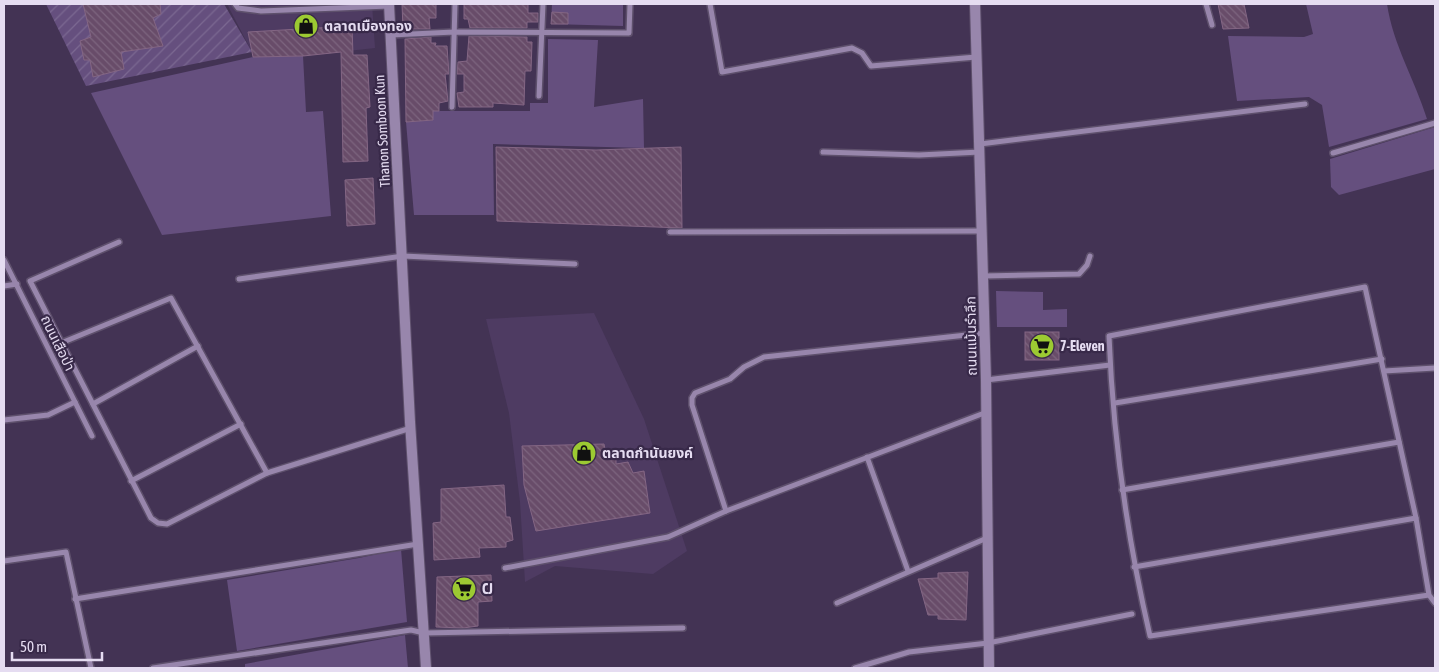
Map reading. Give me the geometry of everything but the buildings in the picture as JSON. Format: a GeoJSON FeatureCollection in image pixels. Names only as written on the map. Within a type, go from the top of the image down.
{"type":"FeatureCollection","features":[{"type":"Feature","properties":{"kind":"street"},"geometry":{"type":"LineString","coordinates":[[235,4],[238,8],[261,10],[389,5]]}},
{"type":"Feature","properties":{"kind":"street"},"geometry":{"type":"LineString","coordinates":[[452,107],[455,4]]}},
{"type":"Feature","properties":{"kind":"street"},"geometry":{"type":"LineString","coordinates":[[539,96],[543,4]]}},
{"type":"Feature","properties":{"kind":"street"},"geometry":{"type":"LineString","coordinates":[[391,35],[454,32],[629,34],[630,4]]}},
{"type":"Feature","properties":{"kind":"street"},"geometry":{"type":"LineString","coordinates":[[710,4],[722,72],[852,48],[862,53],[871,66],[976,57]]}},
{"type":"Feature","properties":{"kind":"street","name":"ถนนแม้นรำลึก"},"geometry":{"type":"LineString","coordinates":[[976,4],[987,412],[988,668]]}},
{"type":"Feature","properties":{"kind":"street"},"geometry":{"type":"LineString","coordinates":[[1206,4],[1212,26]]}},
{"type":"Feature","properties":{"kind":"street","name":"Thanon Somboon Kun"},"geometry":{"type":"LineString","coordinates":[[389,5],[403,256],[410,428],[426,668]]}},
{"type":"Feature","properties":{"kind":"street"},"geometry":{"type":"LineString","coordinates":[[823,152],[919,155],[1305,104]]}},
{"type":"Feature","properties":{"kind":"street"},"geometry":{"type":"LineString","coordinates":[[1333,153],[1435,123]]}},
{"type":"Feature","properties":{"kind":"street"},"geometry":{"type":"LineString","coordinates":[[670,232],[983,231]]}},
{"type":"Feature","properties":{"kind":"street"},"geometry":{"type":"LineString","coordinates":[[119,242],[30,281],[131,481],[151,518],[158,523],[167,524],[267,473],[410,428]]}},
{"type":"Feature","properties":{"kind":"street"},"geometry":{"type":"LineString","coordinates":[[238,279],[403,256],[575,264]]}},
{"type":"Feature","properties":{"kind":"street"},"geometry":{"type":"LineString","coordinates":[[984,276],[1079,274],[1087,265],[1090,256]]}},
{"type":"Feature","properties":{"kind":"street","name":"ถนนเสือป่า"},"geometry":{"type":"LineString","coordinates":[[4,260],[92,436]]}},
{"type":"Feature","properties":{"kind":"street"},"geometry":{"type":"LineString","coordinates":[[4,286],[17,284]]}},
{"type":"Feature","properties":{"kind":"street"},"geometry":{"type":"LineString","coordinates":[[1429,595],[1150,636],[1134,567],[1122,490],[1109,336],[1365,286],[1416,518],[1429,595],[1435,603]]}},
{"type":"Feature","properties":{"kind":"street"},"geometry":{"type":"LineString","coordinates":[[61,343],[171,298],[267,473]]}},
{"type":"Feature","properties":{"kind":"street"},"geometry":{"type":"LineString","coordinates":[[726,511],[692,405],[692,398],[695,393],[730,379],[744,367],[764,357],[985,333]]}},
{"type":"Feature","properties":{"kind":"street"},"geometry":{"type":"LineString","coordinates":[[93,404],[198,346]]}},
{"type":"Feature","properties":{"kind":"street"},"geometry":{"type":"LineString","coordinates":[[1115,403],[1382,359]]}},
{"type":"Feature","properties":{"kind":"street"},"geometry":{"type":"LineString","coordinates":[[986,380],[1110,365]]}},
{"type":"Feature","properties":{"kind":"street"},"geometry":{"type":"LineString","coordinates":[[1384,370],[1435,368]]}},
{"type":"Feature","properties":{"kind":"street"},"geometry":{"type":"LineString","coordinates":[[4,420],[48,415],[76,402]]}},
{"type":"Feature","properties":{"kind":"street"},"geometry":{"type":"LineString","coordinates":[[505,568],[668,537],[726,511],[987,412]]}},
{"type":"Feature","properties":{"kind":"street"},"geometry":{"type":"LineString","coordinates":[[131,481],[241,424]]}},
{"type":"Feature","properties":{"kind":"street"},"geometry":{"type":"LineString","coordinates":[[1122,490],[1399,442]]}},
{"type":"Feature","properties":{"kind":"street"},"geometry":{"type":"LineString","coordinates":[[867,456],[908,571]]}},
{"type":"Feature","properties":{"kind":"street"},"geometry":{"type":"LineString","coordinates":[[1134,567],[1416,518]]}},
{"type":"Feature","properties":{"kind":"street"},"geometry":{"type":"LineString","coordinates":[[837,603],[987,538]]}},
{"type":"Feature","properties":{"kind":"street"},"geometry":{"type":"LineString","coordinates":[[75,599],[418,544]]}},
{"type":"Feature","properties":{"kind":"street"},"geometry":{"type":"LineString","coordinates":[[4,561],[66,552],[91,668]]}},
{"type":"Feature","properties":{"kind":"street"},"geometry":{"type":"LineString","coordinates":[[855,668],[909,652],[988,642],[1132,614]]}},
{"type":"Feature","properties":{"kind":"street"},"geometry":{"type":"LineString","coordinates":[[153,668],[411,630],[424,633],[683,628]]}},
{"type":"Feature","properties":{"kind":"shaded area"},"geometry":{"type":"Polygon","coordinates":[[[46,4],[224,4],[252,52],[86,86],[46,4]]]}},
{"type":"Feature","properties":{"kind":"shaded area","name":"ตลาดเมืองทอง"},"geometry":{"type":"Polygon","coordinates":[[[227,4],[372,4],[375,48],[303,56],[252,52],[227,4]]]}},
{"type":"Feature","properties":{"kind":"shaded area"},"geometry":{"type":"Polygon","coordinates":[[[552,4],[623,4],[623,26],[551,24],[552,4]]]}},
{"type":"Feature","properties":{"kind":"shaded area"},"geometry":{"type":"Polygon","coordinates":[[[1306,4],[1387,4],[1394,34],[1427,119],[1329,147],[1322,105],[1309,97],[1237,101],[1228,36],[1304,37],[1313,34],[1306,4]]]}},
{"type":"Feature","properties":{"kind":"shaded area"},"geometry":{"type":"Polygon","coordinates":[[[548,39],[598,40],[594,107],[643,99],[644,148],[493,144],[494,215],[414,215],[406,122],[433,120],[433,111],[530,111],[530,103],[548,103],[548,39]]]}},
{"type":"Feature","properties":{"kind":"shaded area"},"geometry":{"type":"Polygon","coordinates":[[[303,56],[306,112],[323,111],[331,216],[162,235],[91,93],[253,57],[303,56]]]}},
{"type":"Feature","properties":{"kind":"shaded area"},"geometry":{"type":"Polygon","coordinates":[[[1435,127],[1435,169],[1339,195],[1331,187],[1330,159],[1435,127]]]}},
{"type":"Feature","properties":{"kind":"shaded area"},"geometry":{"type":"Polygon","coordinates":[[[996,291],[1043,292],[1043,310],[1067,309],[1067,327],[997,327],[996,291]]]}},
{"type":"Feature","properties":{"kind":"shaded area","name":"ตลาดกำนันยงค์"},"geometry":{"type":"Polygon","coordinates":[[[594,313],[644,419],[687,551],[653,574],[555,566],[525,582],[520,502],[509,413],[486,319],[594,313]]]}},
{"type":"Feature","properties":{"kind":"shaded area"},"geometry":{"type":"Polygon","coordinates":[[[401,549],[407,622],[237,651],[227,580],[401,549]]]}},
{"type":"Feature","properties":{"kind":"shaded area"},"geometry":{"type":"Polygon","coordinates":[[[405,635],[408,668],[245,668],[245,664],[405,635]]]}},
{"type":"Feature","properties":{"kind":"place","name":"ตลาดเมืองทอง"},"geometry":{"type":"Point","coordinates":[306,26]}},
{"type":"Feature","properties":{"kind":"place","name":"7-Eleven"},"geometry":{"type":"Point","coordinates":[1042,346]}},
{"type":"Feature","properties":{"kind":"place","name":"ตลาดกำนันยงค์"},"geometry":{"type":"Point","coordinates":[584,453]}},
{"type":"Feature","properties":{"kind":"place","name":"CJ"},"geometry":{"type":"Point","coordinates":[464,589]}}]}
